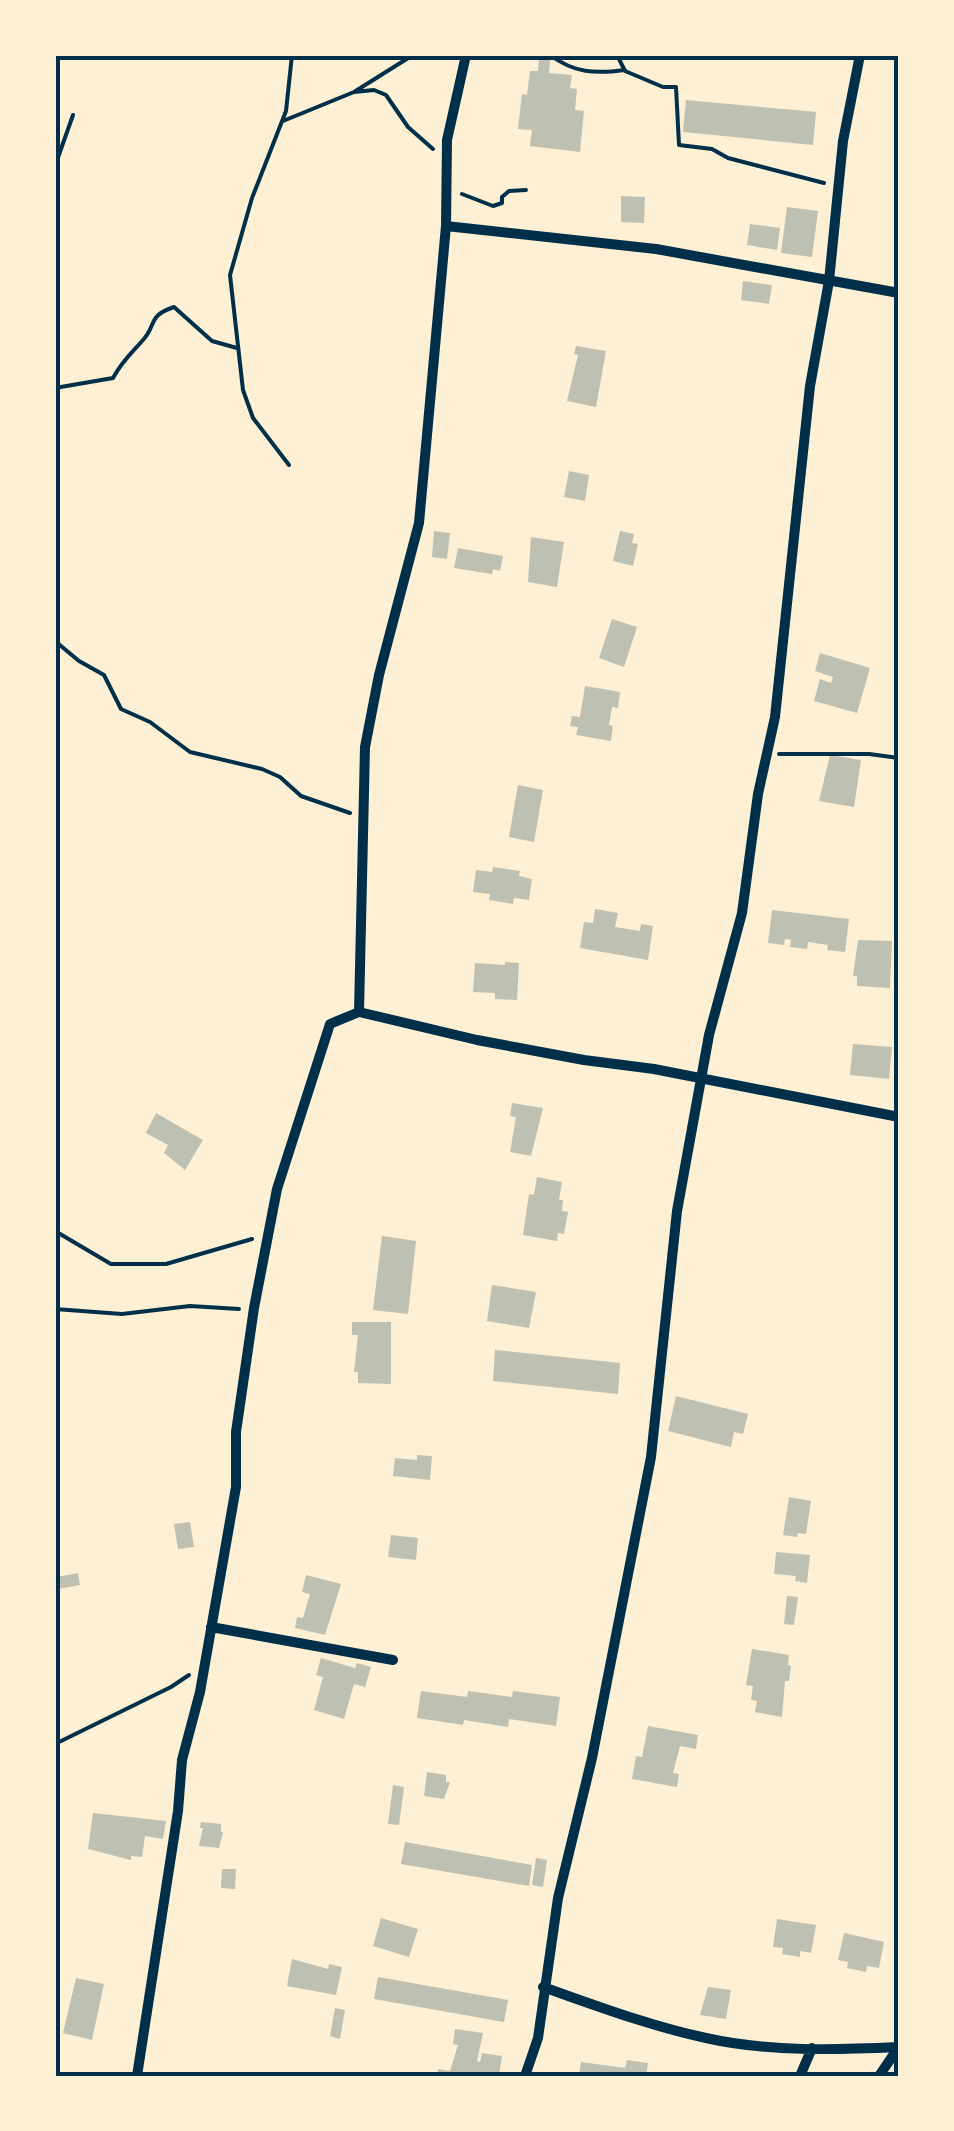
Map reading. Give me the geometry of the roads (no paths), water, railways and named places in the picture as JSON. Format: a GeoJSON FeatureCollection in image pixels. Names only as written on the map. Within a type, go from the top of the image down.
{"type":"FeatureCollection","features":[{"type":"Feature","properties":{"kind":"street"},"geometry":{"type":"LineString","coordinates":[[359,1012],[365,747],[379,675],[419,522],[446,226],[446,140],[466,55]]}},
{"type":"Feature","properties":{"kind":"street"},"geometry":{"type":"LineString","coordinates":[[525,2076],[538,2038],[558,1898],[592,1758],[651,1456],[677,1211],[709,1035],[742,913],[758,794],[775,717],[810,386],[860,55]]}},
{"type":"Feature","properties":{"kind":"street"},"geometry":{"type":"LineString","coordinates":[[446,226],[656,249],[899,293]]}},
{"type":"Feature","properties":{"kind":"street"},"geometry":{"type":"LineString","coordinates":[[138,2076],[178,1811],[182,1760],[236,1487],[236,1432],[254,1308],[276,1189],[330,1024],[359,1012],[495,1044],[899,1117]]}},
{"type":"Feature","properties":{"kind":"street"},"geometry":{"type":"LineString","coordinates":[[211,1627],[393,1660]]}},
{"type":"Feature","properties":{"kind":"street"},"geometry":{"type":"LineString","coordinates":[[543,1987],[629,2018],[708,2039],[770,2047],[898,2047]]}},
{"type":"Feature","properties":{"kind":"street"},"geometry":{"type":"LineString","coordinates":[[879,2076],[898,2047]]}},
{"type":"Feature","properties":{"kind":"street"},"geometry":{"type":"LineString","coordinates":[[800,2076],[812,2048]]}}]}
